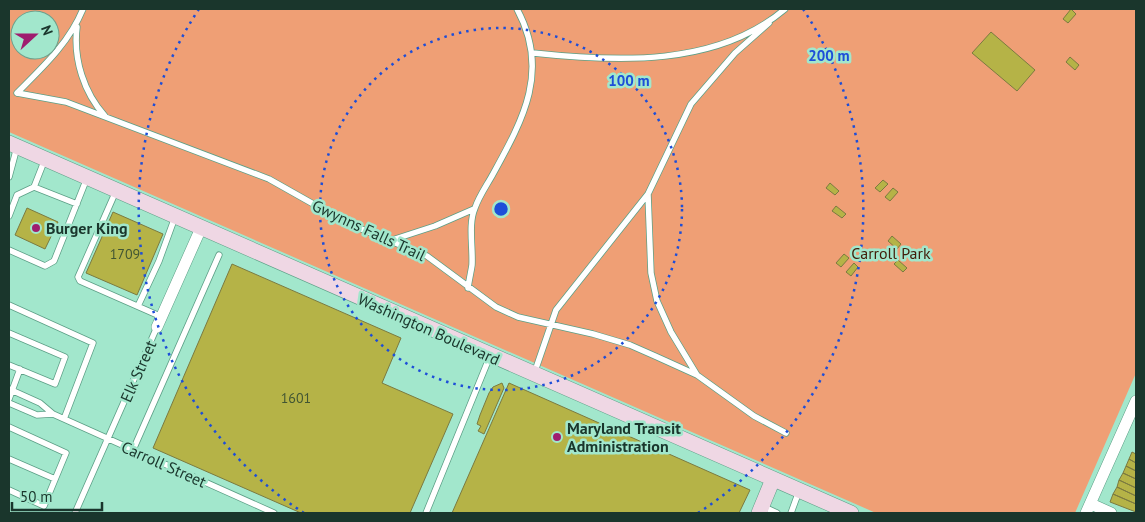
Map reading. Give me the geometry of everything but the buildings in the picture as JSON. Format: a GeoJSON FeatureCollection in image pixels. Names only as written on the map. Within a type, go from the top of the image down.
{"type":"FeatureCollection","features":[{"type":"Feature","properties":{"kind":"main road","name":"Washington Boulevard"},"geometry":{"type":"LineString","coordinates":[[13,145],[533,376],[773,479],[800,491],[832,509],[851,513]]}},
{"type":"Feature","properties":{"kind":"main road"},"geometry":{"type":"LineString","coordinates":[[760,510],[773,479]]}},
{"type":"Feature","properties":{"kind":"street","name":"Elk Street"},"geometry":{"type":"LineString","coordinates":[[159,322],[201,228]]}},
{"type":"Feature","properties":{"kind":"street"},"geometry":{"type":"LineString","coordinates":[[1111,513],[1088,509],[1135,405]]}},
{"type":"Feature","properties":{"kind":"lane"},"geometry":{"type":"LineString","coordinates":[[83,9],[77,23],[76,41],[81,71],[92,99],[108,118]]}},
{"type":"Feature","properties":{"kind":"lane"},"geometry":{"type":"LineString","coordinates":[[468,288],[472,264],[474,209],[519,122],[531,88],[534,64],[533,53],[524,22],[517,9]]}},
{"type":"Feature","properties":{"kind":"lane"},"geometry":{"type":"LineString","coordinates":[[533,376],[556,310],[648,194],[691,104],[734,53],[785,9]]}},
{"type":"Feature","properties":{"kind":"lane","name":"Gwynns Falls Trail"},"geometry":{"type":"LineString","coordinates":[[77,23],[62,47],[17,93],[66,102],[270,179],[347,223],[427,256],[496,307],[518,317],[630,345],[697,375],[754,416],[786,433]]}},
{"type":"Feature","properties":{"kind":"lane"},"geometry":{"type":"LineString","coordinates":[[533,53],[594,58],[658,58],[683,54],[729,40],[769,23]]}},
{"type":"Feature","properties":{"kind":"lane"},"geometry":{"type":"LineString","coordinates":[[9,177],[13,145]]}},
{"type":"Feature","properties":{"kind":"lane"},"geometry":{"type":"LineString","coordinates":[[34,187],[44,159]]}},
{"type":"Feature","properties":{"kind":"lane"},"geometry":{"type":"LineString","coordinates":[[9,250],[45,266],[54,261],[86,178]]}},
{"type":"Feature","properties":{"kind":"lane"},"geometry":{"type":"LineString","coordinates":[[9,216],[16,195],[34,187],[76,204]]}},
{"type":"Feature","properties":{"kind":"lane"},"geometry":{"type":"LineString","coordinates":[[116,191],[78,276],[80,281],[138,306],[159,322]]}},
{"type":"Feature","properties":{"kind":"lane"},"geometry":{"type":"LineString","coordinates":[[648,194],[651,273],[657,301],[671,332],[697,375]]}},
{"type":"Feature","properties":{"kind":"lane"},"geometry":{"type":"LineString","coordinates":[[392,240],[435,226],[474,209]]}},
{"type":"Feature","properties":{"kind":"lane"},"geometry":{"type":"LineString","coordinates":[[138,306],[159,261],[175,217]]}},
{"type":"Feature","properties":{"kind":"lane"},"geometry":{"type":"LineString","coordinates":[[133,450],[219,256]]}},
{"type":"Feature","properties":{"kind":"lane"},"geometry":{"type":"LineString","coordinates":[[9,305],[93,342],[64,419]]}},
{"type":"Feature","properties":{"kind":"lane","name":"Elk Street"},"geometry":{"type":"LineString","coordinates":[[75,513],[159,322]]}},
{"type":"Feature","properties":{"kind":"lane"},"geometry":{"type":"LineString","coordinates":[[9,333],[65,358],[55,384],[9,365]]}},
{"type":"Feature","properties":{"kind":"lane"},"geometry":{"type":"LineString","coordinates":[[426,513],[490,356]]}},
{"type":"Feature","properties":{"kind":"lane"},"geometry":{"type":"LineString","coordinates":[[9,399],[10,389],[20,369]]}},
{"type":"Feature","properties":{"kind":"lane","name":"Carroll Street"},"geometry":{"type":"LineString","coordinates":[[10,389],[40,403],[52,414],[274,513]]}},
{"type":"Feature","properties":{"kind":"lane","name":"Carroll Street"},"geometry":{"type":"LineString","coordinates":[[9,403],[37,415],[52,414]]}},
{"type":"Feature","properties":{"kind":"lane"},"geometry":{"type":"LineString","coordinates":[[9,427],[66,453],[44,506],[9,490]]}},
{"type":"Feature","properties":{"kind":"lane"},"geometry":{"type":"LineString","coordinates":[[9,459],[55,479]]}},
{"type":"Feature","properties":{"kind":"lane"},"geometry":{"type":"LineString","coordinates":[[791,513],[800,491]]}},
{"type":"Feature","properties":{"kind":"lane"},"geometry":{"type":"LineString","coordinates":[[760,510],[777,513]]}},
{"type":"Feature","properties":{"kind":"green space","name":"Carroll Park"},"geometry":{"type":"Polygon","coordinates":[[[9,9],[1136,9],[1136,373],[1075,513],[876,513],[9,132],[9,9]]]}},
{"type":"Feature","properties":{"kind":"place","name":"Burger King"},"geometry":{"type":"Point","coordinates":[36,228]}},
{"type":"Feature","properties":{"kind":"place","name":"Maryland Transit Administration"},"geometry":{"type":"Point","coordinates":[557,437]}}]}
